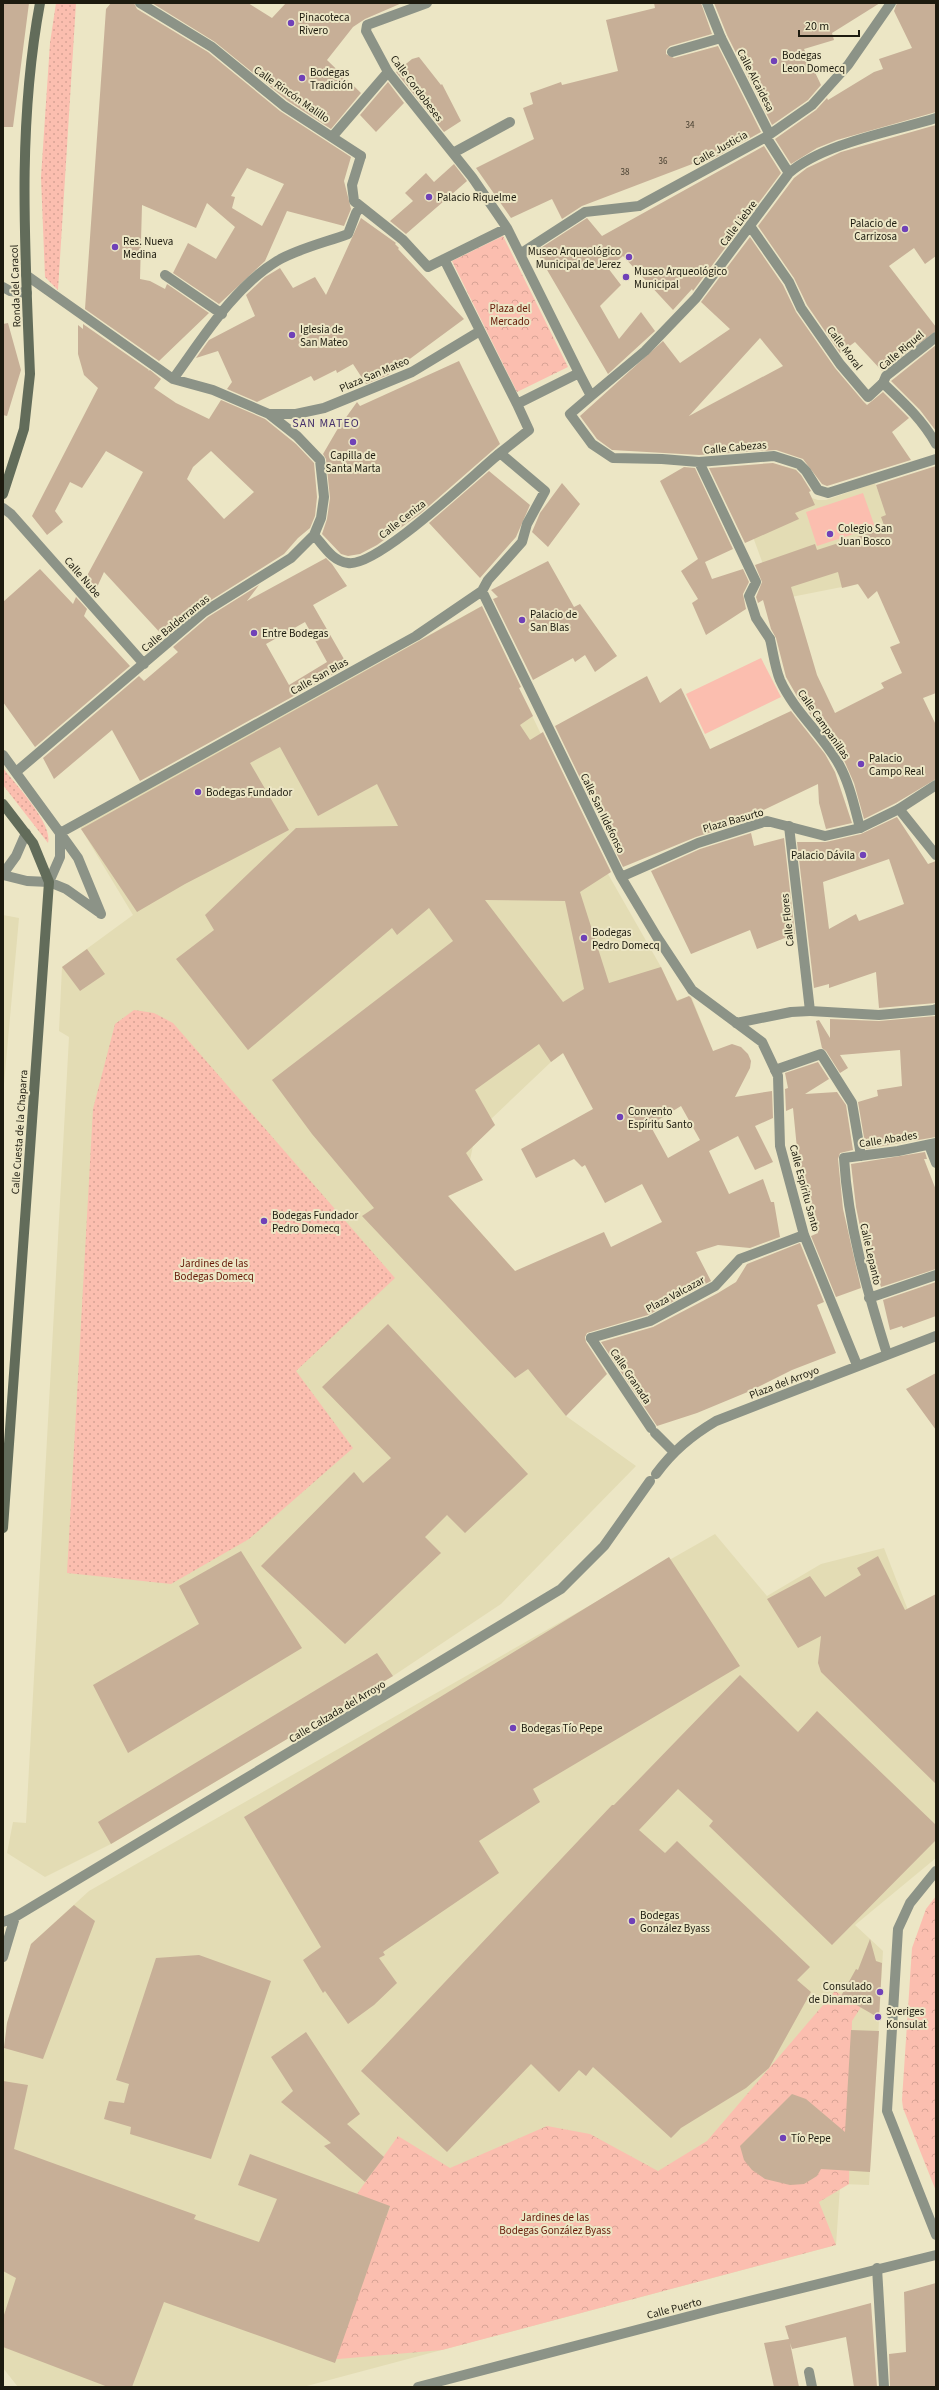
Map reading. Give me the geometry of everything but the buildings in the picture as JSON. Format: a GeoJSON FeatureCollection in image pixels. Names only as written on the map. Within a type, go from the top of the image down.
{"type":"FeatureCollection","features":[{"type":"Feature","properties":{"kind":"main road","name":"Ronda del Caracol"},"geometry":{"type":"LineString","coordinates":[[3,494],[24,429],[28,403],[30,374],[23,161],[25,112],[40,3]]}},
{"type":"Feature","properties":{"kind":"main road"},"geometry":{"type":"LineString","coordinates":[[3,804],[34,844],[49,882]]}},
{"type":"Feature","properties":{"kind":"main road","name":"Calle Cuesta de la Chaparra"},"geometry":{"type":"LineString","coordinates":[[3,1528],[49,882]]}},
{"type":"Feature","properties":{"kind":"street","name":"Calle Rincón Malillo"},"geometry":{"type":"LineString","coordinates":[[140,3],[212,48],[284,106],[361,156],[352,185],[354,201],[360,207]]}},
{"type":"Feature","properties":{"kind":"street","name":"Calle Cordobeses"},"geometry":{"type":"LineString","coordinates":[[427,3],[368,25],[366,31],[388,72],[453,153]]}},
{"type":"Feature","properties":{"kind":"street","name":"Calle Alcaidesa"},"geometry":{"type":"LineString","coordinates":[[706,3],[721,38],[768,135],[789,174]]}},
{"type":"Feature","properties":{"kind":"street","name":"Calle Justicia"},"geometry":{"type":"LineString","coordinates":[[520,254],[585,212],[639,206],[768,135],[812,105],[848,65],[890,3]]}},
{"type":"Feature","properties":{"kind":"street"},"geometry":{"type":"LineString","coordinates":[[672,52],[721,38]]}},
{"type":"Feature","properties":{"kind":"street"},"geometry":{"type":"LineString","coordinates":[[332,137],[388,72]]}},
{"type":"Feature","properties":{"kind":"street","name":"Calle Liebre"},"geometry":{"type":"LineString","coordinates":[[591,396],[645,351],[696,298],[789,174],[800,164],[825,151],[936,118]]}},
{"type":"Feature","properties":{"kind":"street"},"geometry":{"type":"LineString","coordinates":[[510,122],[453,153],[507,228],[591,396]]}},
{"type":"Feature","properties":{"kind":"street"},"geometry":{"type":"LineString","coordinates":[[173,379],[222,314],[258,274],[278,260],[348,234],[356,212],[360,207],[403,240],[428,267],[507,228]]}},
{"type":"Feature","properties":{"kind":"street","name":"Calle Moral"},"geometry":{"type":"LineString","coordinates":[[750,226],[789,282],[801,308],[840,364],[868,397],[883,383]]}},
{"type":"Feature","properties":{"kind":"street"},"geometry":{"type":"LineString","coordinates":[[444,259],[529,430],[500,453]]}},
{"type":"Feature","properties":{"kind":"street","name":"Plaza San Mateo"},"geometry":{"type":"LineString","coordinates":[[26,275],[173,379],[213,390],[269,414],[297,436],[320,460]]}},
{"type":"Feature","properties":{"kind":"street"},"geometry":{"type":"LineString","coordinates":[[165,275],[222,314]]}},
{"type":"Feature","properties":{"kind":"street"},"geometry":{"type":"LineString","coordinates":[[3,287],[10,291],[27,293]]}},
{"type":"Feature","properties":{"kind":"street","name":"Plaza San Mateo"},"geometry":{"type":"LineString","coordinates":[[269,414],[296,414],[324,408],[351,398],[412,372],[480,331]]}},
{"type":"Feature","properties":{"kind":"street","name":"Calle Riquel"},"geometry":{"type":"LineString","coordinates":[[883,383],[886,376],[936,337]]}},
{"type":"Feature","properties":{"kind":"street"},"geometry":{"type":"LineString","coordinates":[[516,404],[579,373]]}},
{"type":"Feature","properties":{"kind":"street"},"geometry":{"type":"LineString","coordinates":[[883,383],[912,410],[926,426],[936,444]]}},
{"type":"Feature","properties":{"kind":"street","name":"Calle Cabezas"},"geometry":{"type":"LineString","coordinates":[[591,396],[570,414],[592,444],[612,458],[662,459],[699,462],[774,456],[799,464],[806,471],[818,490],[828,493],[936,459]]}},
{"type":"Feature","properties":{"kind":"street","name":"Calle San Blas"},"geometry":{"type":"LineString","coordinates":[[60,833],[416,636],[482,590],[488,580],[522,542],[527,524],[545,491],[500,453]]}},
{"type":"Feature","properties":{"kind":"street","name":"Calle Ceniza"},"geometry":{"type":"LineString","coordinates":[[314,535],[332,556],[340,562],[360,563],[389,545],[500,453]]}},
{"type":"Feature","properties":{"kind":"street","name":"Calle Balderramas"},"geometry":{"type":"LineString","coordinates":[[16,772],[204,612],[291,558],[314,535],[321,518],[324,497],[320,460]]}},
{"type":"Feature","properties":{"kind":"street","name":"Calle Campanillas"},"geometry":{"type":"LineString","coordinates":[[699,462],[756,582],[749,596],[756,618],[770,638],[780,680],[799,712],[829,747],[838,762],[848,785],[860,828]]}},
{"type":"Feature","properties":{"kind":"street","name":"Calle Nube"},"geometry":{"type":"LineString","coordinates":[[3,508],[11,514],[144,664]]}},
{"type":"Feature","properties":{"kind":"street","name":"Calle San Ildefonso"},"geometry":{"type":"LineString","coordinates":[[482,590],[621,877],[692,990],[736,1023]]}},
{"type":"Feature","properties":{"kind":"street"},"geometry":{"type":"LineString","coordinates":[[3,755],[78,858],[101,914],[66,889],[49,882],[28,881],[3,875],[16,856],[26,833]]}},
{"type":"Feature","properties":{"kind":"street","name":"Plaza Basurto"},"geometry":{"type":"LineString","coordinates":[[621,877],[698,843],[767,821],[825,836],[860,828],[900,809],[936,785]]}},
{"type":"Feature","properties":{"kind":"street"},"geometry":{"type":"LineString","coordinates":[[900,809],[936,855]]}},
{"type":"Feature","properties":{"kind":"street","name":"Calle Flores"},"geometry":{"type":"LineString","coordinates":[[789,826],[810,1011]]}},
{"type":"Feature","properties":{"kind":"street"},"geometry":{"type":"LineString","coordinates":[[49,882],[60,857],[60,833]]}},
{"type":"Feature","properties":{"kind":"street"},"geometry":{"type":"LineString","coordinates":[[736,1023],[791,1012],[810,1011],[879,1015],[935,1010]]}},
{"type":"Feature","properties":{"kind":"street","name":"Calle Espíritu Santo"},"geometry":{"type":"LineString","coordinates":[[736,1023],[762,1042],[778,1076],[780,1146],[804,1235],[857,1365]]}},
{"type":"Feature","properties":{"kind":"street"},"geometry":{"type":"LineString","coordinates":[[775,1070],[821,1054],[852,1103],[861,1156]]}},
{"type":"Feature","properties":{"kind":"street"},"geometry":{"type":"LineString","coordinates":[[933,1144],[936,1163]]}},
{"type":"Feature","properties":{"kind":"street","name":"Calle Abades"},"geometry":{"type":"LineString","coordinates":[[844,1158],[933,1144]]}},
{"type":"Feature","properties":{"kind":"street","name":"Calle Lepanto"},"geometry":{"type":"LineString","coordinates":[[844,1158],[846,1196],[855,1244],[869,1298],[887,1354]]}},
{"type":"Feature","properties":{"kind":"street","name":"Plaza Valcazar"},"geometry":{"type":"LineString","coordinates":[[591,1338],[650,1321],[715,1286],[740,1259],[804,1235]]}},
{"type":"Feature","properties":{"kind":"street"},"geometry":{"type":"LineString","coordinates":[[869,1298],[936,1275]]}},
{"type":"Feature","properties":{"kind":"street","name":"Plaza del Arroyo"},"geometry":{"type":"LineString","coordinates":[[653,1478],[674,1452],[690,1437],[716,1421],[857,1365],[936,1336]]}},
{"type":"Feature","properties":{"kind":"street","name":"Calle Granada"},"geometry":{"type":"LineString","coordinates":[[591,1338],[653,1430],[674,1452]]}},
{"type":"Feature","properties":{"kind":"street","name":"Calle Calzada del Arroyo"},"geometry":{"type":"LineString","coordinates":[[3,1922],[16,1917],[561,1589],[604,1546],[653,1478]]}},
{"type":"Feature","properties":{"kind":"street"},"geometry":{"type":"LineString","coordinates":[[936,1872],[910,1903],[898,1929],[887,2111],[936,2235]]}},
{"type":"Feature","properties":{"kind":"street"},"geometry":{"type":"LineString","coordinates":[[3,1957],[16,1917]]}},
{"type":"Feature","properties":{"kind":"street","name":"Calle Puerto"},"geometry":{"type":"LineString","coordinates":[[422,2386],[877,2268],[936,2255]]}},
{"type":"Feature","properties":{"kind":"street"},"geometry":{"type":"LineString","coordinates":[[877,2268],[884,2387]]}},
{"type":"Feature","properties":{"kind":"street"},"geometry":{"type":"LineString","coordinates":[[809,2372],[812,2387]]}},
{"type":"Feature","properties":{"kind":"shaded area","name":"Colegio San Juan Bosco"},"geometry":{"type":"Polygon","coordinates":[[[777,465],[796,469],[812,498],[818,500],[826,500],[875,483],[880,496],[893,513],[862,588],[857,584],[776,600],[745,515],[777,465]]]}},
{"type":"Feature","properties":{"kind":"shaded area","name":"Bodegas Fundador Pedro Domecq"},"geometry":{"type":"Polygon","coordinates":[[[480,607],[608,874],[661,967],[677,1000],[691,996],[713,1051],[584,1038],[551,1062],[491,1119],[495,1125],[473,1146],[470,1160],[483,1180],[448,1196],[515,1271],[556,1342],[566,1416],[636,1466],[501,1604],[393,1676],[111,1844],[45,1877],[7,1853],[13,1822],[26,1823],[69,1037],[59,1031],[62,967],[133,915],[80,827],[480,607]]]}},
{"type":"Feature","properties":{"kind":"shaded area"},"geometry":{"type":"Polygon","coordinates":[[[3,915],[19,918],[3,1095],[3,915]]]}},
{"type":"Feature","properties":{"kind":"shaded area","name":"Bodegas González Byass"},"geometry":{"type":"Polygon","coordinates":[[[715,1534],[767,1596],[821,1564],[884,1548],[911,1618],[936,1606],[936,1858],[855,1925],[883,1951],[878,2038],[869,2185],[842,2184],[840,2186],[836,2245],[303,2387],[18,2387],[3,2368],[3,2063],[7,2023],[31,1944],[89,1891],[715,1534]]]}},
{"type":"Feature","properties":{"kind":"green space"},"geometry":{"type":"Polygon","coordinates":[[[56,3],[76,3],[58,290],[45,277],[41,177],[50,43],[56,3]]]}},
{"type":"Feature","properties":{"kind":"green space","name":"Plaza del Mercado"},"geometry":{"type":"Polygon","coordinates":[[[503,236],[568,367],[517,392],[452,261],[503,236]]]}},
{"type":"Feature","properties":{"kind":"green space"},"geometry":{"type":"Polygon","coordinates":[[[863,493],[875,527],[817,546],[806,512],[863,493]]]}},
{"type":"Feature","properties":{"kind":"green space"},"geometry":{"type":"Polygon","coordinates":[[[761,658],[781,697],[705,734],[686,694],[761,658]]]}},
{"type":"Feature","properties":{"kind":"green space"},"geometry":{"type":"Polygon","coordinates":[[[3,768],[24,793],[45,825],[48,835],[48,843],[3,785],[3,768]]]}},
{"type":"Feature","properties":{"kind":"green space","name":"Jardines de las Bodegas Domecq"},"geometry":{"type":"Polygon","coordinates":[[[134,1010],[154,1013],[173,1023],[395,1278],[296,1371],[353,1448],[249,1539],[171,1584],[67,1573],[93,1109],[115,1024],[134,1010]]]}},
{"type":"Feature","properties":{"kind":"green space"},"geometry":{"type":"Polygon","coordinates":[[[936,1896],[936,2191],[903,2108],[902,2100],[912,1948],[926,1909],[936,1896]]]}},
{"type":"Feature","properties":{"kind":"green space","name":"Jardines de las Bodegas González Byass"},"geometry":{"type":"Polygon","coordinates":[[[835,1991],[861,2007],[852,2021],[849,2184],[819,2202],[836,2245],[442,2350],[327,2360],[390,2207],[357,2194],[398,2136],[450,2168],[547,2126],[590,2134],[658,2171],[707,2141],[835,1991]]]}},
{"type":"Feature","properties":{"kind":"place","name":"Pinacoteca Rivero"},"geometry":{"type":"Point","coordinates":[291,23]}},
{"type":"Feature","properties":{"kind":"place","name":"Bodegas Leon Domecq"},"geometry":{"type":"Point","coordinates":[774,61]}},
{"type":"Feature","properties":{"kind":"place","name":"Bodegas Tradición"},"geometry":{"type":"Point","coordinates":[302,78]}},
{"type":"Feature","properties":{"kind":"place","name":"Palacio Riquelme"},"geometry":{"type":"Point","coordinates":[429,197]}},
{"type":"Feature","properties":{"kind":"place","name":"Palacio de Carrizosa"},"geometry":{"type":"Point","coordinates":[905,229]}},
{"type":"Feature","properties":{"kind":"place","name":"Res. Nueva Medina"},"geometry":{"type":"Point","coordinates":[115,247]}},
{"type":"Feature","properties":{"kind":"place","name":"Museo Arqueológico Municipal de Jerez"},"geometry":{"type":"Point","coordinates":[629,257]}},
{"type":"Feature","properties":{"kind":"place","name":"Museo Arqueológico Municipal"},"geometry":{"type":"Point","coordinates":[626,277]}},
{"type":"Feature","properties":{"kind":"place","name":"Iglesia de San Mateo"},"geometry":{"type":"Point","coordinates":[292,335]}},
{"type":"Feature","properties":{"kind":"place","name":"Capilla de Santa Marta"},"geometry":{"type":"Point","coordinates":[353,442]}},
{"type":"Feature","properties":{"kind":"place","name":"Colegio San Juan Bosco"},"geometry":{"type":"Point","coordinates":[830,534]}},
{"type":"Feature","properties":{"kind":"place","name":"Palacio de San Blas"},"geometry":{"type":"Point","coordinates":[522,620]}},
{"type":"Feature","properties":{"kind":"place","name":"Entre Bodegas"},"geometry":{"type":"Point","coordinates":[254,633]}},
{"type":"Feature","properties":{"kind":"place","name":"Palacio Campo Real"},"geometry":{"type":"Point","coordinates":[861,764]}},
{"type":"Feature","properties":{"kind":"place","name":"Bodegas Fundador"},"geometry":{"type":"Point","coordinates":[198,792]}},
{"type":"Feature","properties":{"kind":"place","name":"Palacio Dávila"},"geometry":{"type":"Point","coordinates":[863,855]}},
{"type":"Feature","properties":{"kind":"place","name":"Bodegas Pedro Domecq"},"geometry":{"type":"Point","coordinates":[584,938]}},
{"type":"Feature","properties":{"kind":"place","name":"Convento Espíritu Santo"},"geometry":{"type":"Point","coordinates":[620,1117]}},
{"type":"Feature","properties":{"kind":"place","name":"Bodegas Fundador Pedro Domecq"},"geometry":{"type":"Point","coordinates":[264,1221]}},
{"type":"Feature","properties":{"kind":"place","name":"Bodegas Tío Pepe"},"geometry":{"type":"Point","coordinates":[513,1728]}},
{"type":"Feature","properties":{"kind":"place","name":"Bodegas González Byass"},"geometry":{"type":"Point","coordinates":[632,1921]}},
{"type":"Feature","properties":{"kind":"place","name":"Consulado de Dinamarca"},"geometry":{"type":"Point","coordinates":[880,1992]}},
{"type":"Feature","properties":{"kind":"place","name":"Sveriges Konsulat"},"geometry":{"type":"Point","coordinates":[878,2017]}},
{"type":"Feature","properties":{"kind":"place","name":"Tío Pepe"},"geometry":{"type":"Point","coordinates":[783,2138]}},
{"type":"Feature","properties":{"kind":"district","name":"SAN MATEO"},"geometry":{"type":"Point","coordinates":[326,423]}}]}
